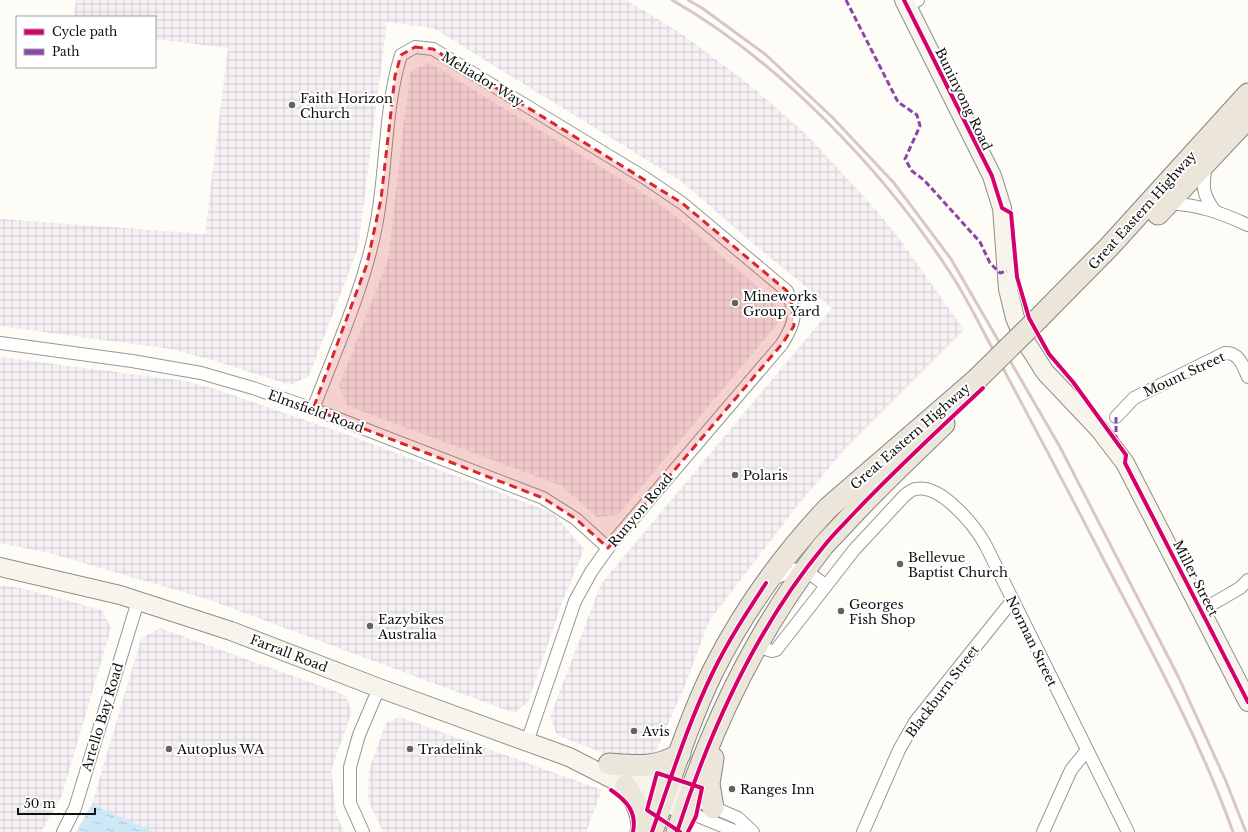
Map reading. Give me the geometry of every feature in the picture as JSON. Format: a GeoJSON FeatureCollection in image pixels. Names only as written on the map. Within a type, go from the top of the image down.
{"type":"FeatureCollection","features":[{"type":"Feature","properties":{"kind":"highway","name":"Great Eastern Highway"},"geometry":{"type":"LineString","coordinates":[[1042,322],[1248,94]]}},
{"type":"Feature","properties":{"kind":"highway","name":"Great Eastern Highway"},"geometry":{"type":"LineString","coordinates":[[677,832],[686,804],[712,738],[755,646],[805,570],[824,545],[979,384],[1042,322],[1168,203],[1248,118]]}},
{"type":"Feature","properties":{"kind":"highway","name":"Great Eastern Highway"},"geometry":{"type":"LineString","coordinates":[[652,832],[680,754],[713,672],[732,635],[766,583],[801,537],[828,508],[979,384]]}},
{"type":"Feature","properties":{"kind":"highway"},"geometry":{"type":"LineString","coordinates":[[712,738],[715,749],[709,784],[713,808]]}},
{"type":"Feature","properties":{"kind":"highway"},"geometry":{"type":"LineString","coordinates":[[609,764],[653,765],[667,762],[680,754]]}},
{"type":"Feature","properties":{"kind":"highway"},"geometry":{"type":"LineString","coordinates":[[626,786],[640,812],[642,827],[641,832]]}},
{"type":"Feature","properties":{"kind":"main road","name":"Buninyong Road"},"geometry":{"type":"LineString","coordinates":[[910,2],[992,176],[1002,208],[1007,251],[1008,289],[1015,318],[1024,339],[1045,372]]}},
{"type":"Feature","properties":{"kind":"main road","name":"Miller Street"},"geometry":{"type":"LineString","coordinates":[[1045,372],[1099,429],[1125,463],[1248,702]]}},
{"type":"Feature","properties":{"kind":"main road","name":"Farrall Road"},"geometry":{"type":"LineString","coordinates":[[0,567],[47,577],[138,601],[231,631],[379,688],[572,759],[626,786],[665,795]]}},
{"type":"Feature","properties":{"kind":"main road","name":"Farrall Road"},"geometry":{"type":"LineString","coordinates":[[572,759],[609,764],[665,795],[686,804]]}},
{"type":"Feature","properties":{"kind":"street","name":"Meliador Way"},"geometry":{"type":"LineString","coordinates":[[313,409],[367,264],[381,199],[395,76],[401,55],[415,47],[433,48],[670,194],[787,291],[792,305]]}},
{"type":"Feature","properties":{"kind":"street"},"geometry":{"type":"LineString","coordinates":[[1206,162],[1203,188],[1206,199],[1214,210]]}},
{"type":"Feature","properties":{"kind":"street"},"geometry":{"type":"LineString","coordinates":[[1168,203],[1214,210],[1248,225]]}},
{"type":"Feature","properties":{"kind":"street","name":"Runyon Road"},"geometry":{"type":"LineString","coordinates":[[527,742],[575,601],[591,572],[608,548],[782,344],[794,326],[792,305]]}},
{"type":"Feature","properties":{"kind":"street","name":"Elmsfield Road"},"geometry":{"type":"LineString","coordinates":[[0,343],[132,361],[201,373],[313,409],[543,498],[576,520],[608,548]]}},
{"type":"Feature","properties":{"kind":"street","name":"Mount Street"},"geometry":{"type":"LineString","coordinates":[[1116,417],[1134,398],[1225,353],[1231,353],[1237,356],[1248,377]]}},
{"type":"Feature","properties":{"kind":"street","name":"Norman Street"},"geometry":{"type":"LineString","coordinates":[[755,646],[772,651],[776,650],[825,585],[854,550],[905,495],[915,489],[925,489],[937,494],[960,511],[976,530],[1128,832]]}},
{"type":"Feature","properties":{"kind":"street"},"geometry":{"type":"LineString","coordinates":[[766,583],[798,568],[805,570],[825,585]]}},
{"type":"Feature","properties":{"kind":"street"},"geometry":{"type":"LineString","coordinates":[[1202,610],[1240,588],[1248,580]]}},
{"type":"Feature","properties":{"kind":"street","name":"Artello Bay Road"},"geometry":{"type":"LineString","coordinates":[[63,832],[75,808],[138,601]]}},
{"type":"Feature","properties":{"kind":"street","name":"Blackburn Street"},"geometry":{"type":"LineString","coordinates":[[863,832],[899,750],[915,722],[1012,601]]}},
{"type":"Feature","properties":{"kind":"street"},"geometry":{"type":"LineString","coordinates":[[363,832],[350,803],[350,767],[359,735],[379,688]]}},
{"type":"Feature","properties":{"kind":"street"},"geometry":{"type":"LineString","coordinates":[[1043,832],[1071,770],[1087,750]]}},
{"type":"Feature","properties":{"kind":"street"},"geometry":{"type":"LineString","coordinates":[[686,804],[713,808],[738,818],[752,831]]}},
{"type":"Feature","properties":{"kind":"street"},"geometry":{"type":"LineString","coordinates":[[686,804],[735,831],[752,831]]}},
{"type":"Feature","properties":{"kind":"highlighted area"},"geometry":{"type":"Polygon","coordinates":[[[415,47],[433,49],[682,203],[787,291],[792,305],[794,326],[782,344],[608,548],[576,519],[543,498],[313,409],[367,264],[381,199],[395,76],[401,55],[415,47]]]}},
{"type":"Feature","properties":{"kind":"shaded area"},"geometry":{"type":"Polygon","coordinates":[[[76,0],[626,0],[682,34],[750,85],[808,136],[876,210],[901,241],[964,330],[844,450],[797,506],[709,621],[684,688],[654,755],[621,760],[557,735],[550,717],[601,584],[832,308],[756,246],[681,181],[433,28],[387,22],[358,248],[309,376],[290,385],[219,362],[171,349],[0,326],[0,219],[205,234],[228,48],[156,39],[156,16],[74,16],[76,0]]]}},
{"type":"Feature","properties":{"kind":"shaded area"},"geometry":{"type":"Polygon","coordinates":[[[429,63],[637,189],[677,217],[775,302],[778,323],[618,515],[597,517],[562,486],[348,406],[339,386],[388,260],[410,72],[429,63]]]}},
{"type":"Feature","properties":{"kind":"shaded area"},"geometry":{"type":"Polygon","coordinates":[[[0,357],[185,381],[215,389],[351,436],[553,513],[584,549],[563,600],[528,702],[514,713],[204,598],[49,553],[0,543],[0,357]]]}},
{"type":"Feature","properties":{"kind":"shaded area"},"geometry":{"type":"Polygon","coordinates":[[[0,585],[25,589],[102,610],[111,628],[62,795],[41,832],[0,832],[0,585]]]}},
{"type":"Feature","properties":{"kind":"shaded area"},"geometry":{"type":"Polygon","coordinates":[[[160,628],[345,695],[352,711],[331,770],[336,813],[344,832],[154,832],[92,804],[141,639],[160,628]]]}},
{"type":"Feature","properties":{"kind":"shaded area"},"geometry":{"type":"Polygon","coordinates":[[[400,717],[602,790],[586,832],[469,832],[462,830],[461,832],[383,832],[368,800],[369,770],[386,723],[400,717]]]}},
{"type":"Feature","properties":{"kind":"water"},"geometry":{"type":"Polygon","coordinates":[[[92,804],[154,832],[76,832],[92,804]]]}},
{"type":"Feature","properties":{"kind":"railway"},"geometry":{"type":"LineString","coordinates":[[672,0],[712,25],[751,54],[790,86],[826,121],[894,196],[924,235],[951,274],[969,304],[1150,648],[1203,757],[1233,832]]}},
{"type":"Feature","properties":{"kind":"railway"},"geometry":{"type":"LineString","coordinates":[[688,0],[702,8],[765,54],[832,117],[894,183],[951,259],[1060,447],[1178,676],[1225,779],[1246,832]]}},
{"type":"Feature","properties":{"kind":"marked path"},"geometry":{"type":"LineString","coordinates":[[846,0],[898,102],[917,115],[920,126],[905,159],[912,171],[924,180],[980,242],[990,263],[1000,273],[1007,271]]}},
{"type":"Feature","properties":{"kind":"marked path"},"geometry":{"type":"LineString","coordinates":[[1116,417],[1116,441]]}},
{"type":"Feature","properties":{"kind":"cycle path"},"geometry":{"type":"LineString","coordinates":[[904,0],[992,176],[1002,208],[1011,213],[1017,277],[1029,318],[1049,354],[1073,382],[1126,455],[1125,463],[1248,702]]}},
{"type":"Feature","properties":{"kind":"cycle path"},"geometry":{"type":"LineString","coordinates":[[677,832],[704,756],[737,682],[756,646],[799,578],[824,546],[872,494],[983,388]]}},
{"type":"Feature","properties":{"kind":"cycle path"},"geometry":{"type":"LineString","coordinates":[[652,832],[680,751],[704,691],[731,638],[766,583]]}},
{"type":"Feature","properties":{"kind":"cycle path"},"geometry":{"type":"LineString","coordinates":[[680,832],[647,810],[657,773],[702,788],[696,816],[688,832]]}},
{"type":"Feature","properties":{"kind":"cycle path"},"geometry":{"type":"LineString","coordinates":[[611,790],[622,798],[630,808],[634,819],[633,832]]}},
{"type":"Feature","properties":{"kind":"place","name":"Faith Horizon Church"},"geometry":{"type":"Point","coordinates":[292,105]}},
{"type":"Feature","properties":{"kind":"place","name":"Mineworks Group Yard"},"geometry":{"type":"Point","coordinates":[735,303]}},
{"type":"Feature","properties":{"kind":"place","name":"Polaris"},"geometry":{"type":"Point","coordinates":[735,475]}},
{"type":"Feature","properties":{"kind":"place","name":"Bellevue Baptist Church"},"geometry":{"type":"Point","coordinates":[900,564]}},
{"type":"Feature","properties":{"kind":"place","name":"Georges Fish Shop"},"geometry":{"type":"Point","coordinates":[841,611]}},
{"type":"Feature","properties":{"kind":"place","name":"Eazybikes Australia"},"geometry":{"type":"Point","coordinates":[370,626]}},
{"type":"Feature","properties":{"kind":"place","name":"Avis"},"geometry":{"type":"Point","coordinates":[634,731]}},
{"type":"Feature","properties":{"kind":"place","name":"Autoplus WA"},"geometry":{"type":"Point","coordinates":[169,749]}},
{"type":"Feature","properties":{"kind":"place","name":"Tradelink"},"geometry":{"type":"Point","coordinates":[410,749]}},
{"type":"Feature","properties":{"kind":"place","name":"Ranges Inn"},"geometry":{"type":"Point","coordinates":[732,789]}}]}
